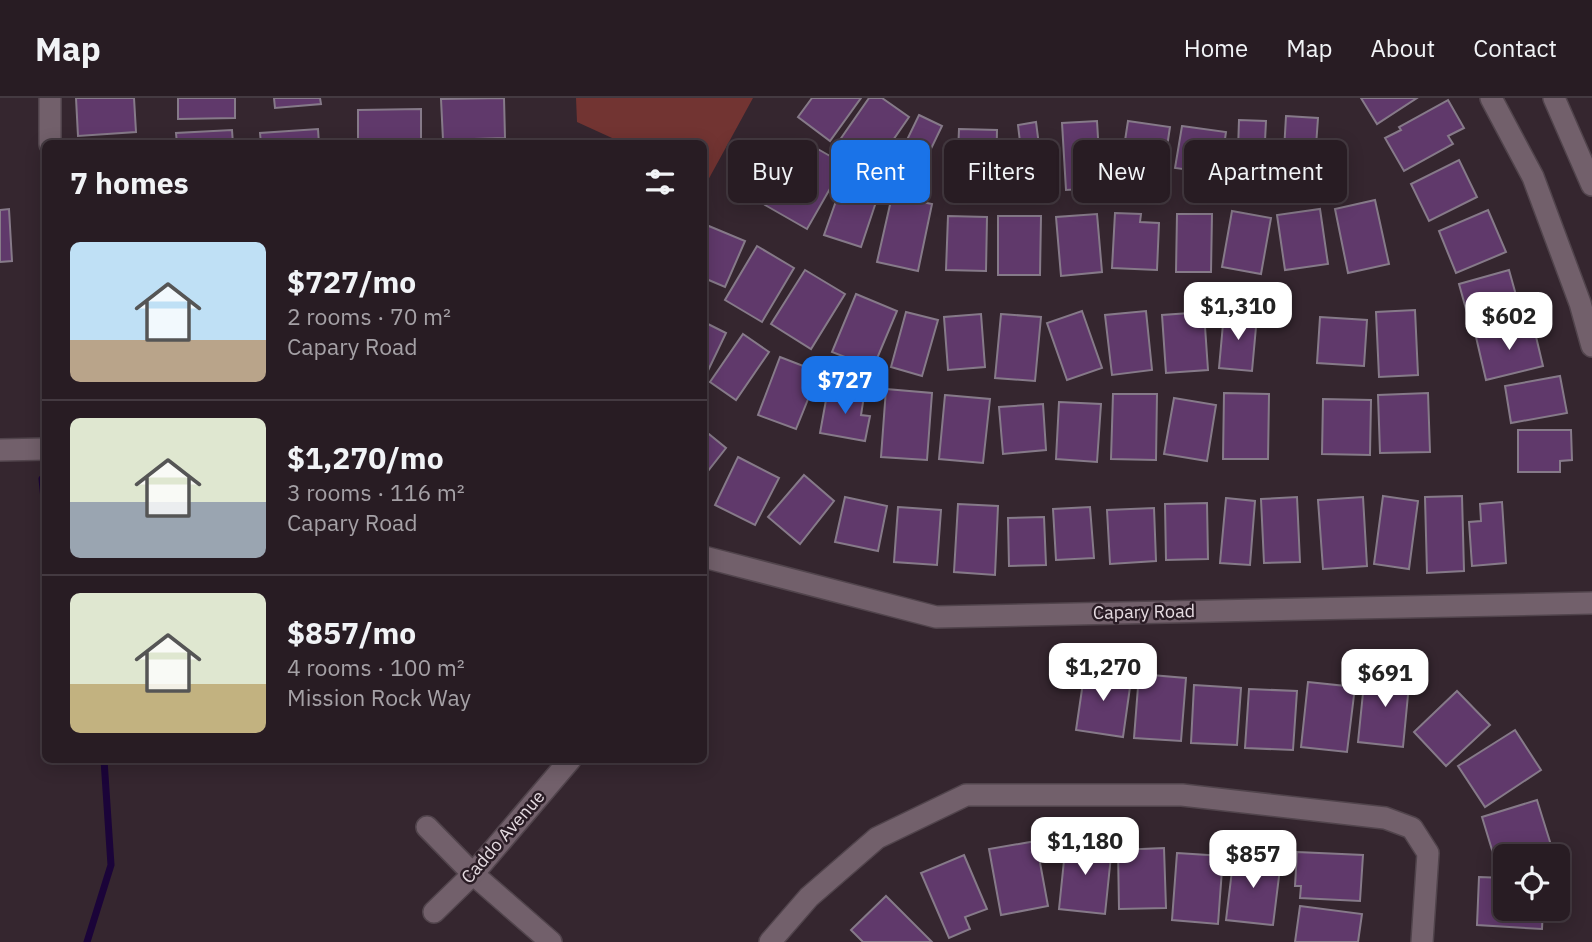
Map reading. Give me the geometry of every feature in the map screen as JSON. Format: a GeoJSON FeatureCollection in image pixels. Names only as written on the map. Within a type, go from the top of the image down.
{"type":"FeatureCollection","features":[{"type":"Feature","properties":{"kind":"street"},"geometry":{"type":"LineString","coordinates":[[50,98],[50,140]]}},
{"type":"Feature","properties":{"kind":"street"},"geometry":{"type":"LineString","coordinates":[[1491,98],[1533,177],[1580,303],[1592,346]]}},
{"type":"Feature","properties":{"kind":"street"},"geometry":{"type":"LineString","coordinates":[[1554,98],[1592,185]]}},
{"type":"Feature","properties":{"kind":"street"},"geometry":{"type":"LineString","coordinates":[[0,450],[42,449]]}},
{"type":"Feature","properties":{"kind":"street","name":"Capary Road"},"geometry":{"type":"LineString","coordinates":[[707,558],[936,617],[1592,603]]}},
{"type":"Feature","properties":{"kind":"street","name":"Caddo Avenue"},"geometry":{"type":"LineString","coordinates":[[435,912],[473,874],[567,763]]}},
{"type":"Feature","properties":{"kind":"street"},"geometry":{"type":"LineString","coordinates":[[769,942],[809,897],[877,838],[966,795],[1182,795],[1385,818],[1412,828],[1428,853],[1422,942]]}},
{"type":"Feature","properties":{"kind":"street"},"geometry":{"type":"LineString","coordinates":[[427,827],[473,874],[551,942]]}},
{"type":"Feature","properties":{"kind":"shaded area"},"geometry":{"type":"Polygon","coordinates":[[[576,98],[753,98],[707,182],[707,140],[616,140],[577,122],[576,98]]]}},
{"type":"Feature","properties":{"kind":"building"},"geometry":{"type":"Polygon","coordinates":[[[76,98],[134,98],[136,132],[78,136],[76,98]]]}},
{"type":"Feature","properties":{"kind":"building"},"geometry":{"type":"Polygon","coordinates":[[[178,98],[235,98],[235,118],[178,119],[178,98]]]}},
{"type":"Feature","properties":{"kind":"building"},"geometry":{"type":"Polygon","coordinates":[[[274,98],[320,98],[321,104],[275,108],[274,98]]]}},
{"type":"Feature","properties":{"kind":"building"},"geometry":{"type":"Polygon","coordinates":[[[504,98],[505,138],[443,140],[441,99],[504,98]]]}},
{"type":"Feature","properties":{"kind":"building"},"geometry":{"type":"Polygon","coordinates":[[[812,98],[861,98],[830,141],[798,117],[812,98]]]}},
{"type":"Feature","properties":{"kind":"building"},"geometry":{"type":"Polygon","coordinates":[[[869,98],[882,98],[909,117],[893,140],[840,140],[869,98]]]}},
{"type":"Feature","properties":{"kind":"building"},"geometry":{"type":"Polygon","coordinates":[[[1361,98],[1417,98],[1377,124],[1361,98]]]}},
{"type":"Feature","properties":{"kind":"building"},"geometry":{"type":"Polygon","coordinates":[[[1448,100],[1464,128],[1448,136],[1453,144],[1404,171],[1385,138],[1401,130],[1399,127],[1448,100]]]}},
{"type":"Feature","properties":{"kind":"building"},"geometry":{"type":"Polygon","coordinates":[[[421,109],[421,140],[358,140],[358,110],[421,109]]]}},
{"type":"Feature","properties":{"kind":"building"},"geometry":{"type":"Polygon","coordinates":[[[919,115],[942,126],[930,151],[930,140],[907,140],[919,115]]]}},
{"type":"Feature","properties":{"kind":"building"},"geometry":{"type":"Polygon","coordinates":[[[1286,116],[1318,118],[1316,140],[1285,140],[1286,116]]]}},
{"type":"Feature","properties":{"kind":"building"},"geometry":{"type":"Polygon","coordinates":[[[1239,120],[1266,121],[1265,140],[1238,140],[1239,120]]]}},
{"type":"Feature","properties":{"kind":"building"},"geometry":{"type":"Polygon","coordinates":[[[1097,121],[1098,140],[1073,140],[1073,190],[1066,190],[1062,123],[1097,121]]]}},
{"type":"Feature","properties":{"kind":"building"},"geometry":{"type":"Polygon","coordinates":[[[1128,121],[1170,127],[1168,140],[1125,140],[1128,121]]]}},
{"type":"Feature","properties":{"kind":"building"},"geometry":{"type":"Polygon","coordinates":[[[1036,122],[1038,140],[1020,140],[1018,125],[1036,122]]]}},
{"type":"Feature","properties":{"kind":"building"},"geometry":{"type":"Polygon","coordinates":[[[1182,126],[1226,132],[1225,140],[1184,140],[1184,169],[1175,168],[1182,126]]]}},
{"type":"Feature","properties":{"kind":"building"},"geometry":{"type":"Polygon","coordinates":[[[318,129],[319,140],[261,140],[260,133],[318,129]]]}},
{"type":"Feature","properties":{"kind":"building"},"geometry":{"type":"Polygon","coordinates":[[[959,129],[997,130],[997,140],[959,140],[959,129]]]}},
{"type":"Feature","properties":{"kind":"building"},"geometry":{"type":"Polygon","coordinates":[[[232,130],[233,140],[177,140],[176,133],[232,130]]]}},
{"type":"Feature","properties":{"kind":"building"},"geometry":{"type":"Polygon","coordinates":[[[817,149],[831,157],[831,187],[807,229],[765,205],[817,203],[817,149]]]}},
{"type":"Feature","properties":{"kind":"building"},"geometry":{"type":"Polygon","coordinates":[[[1459,160],[1477,197],[1429,221],[1411,184],[1459,160]]]}},
{"type":"Feature","properties":{"kind":"building"},"geometry":{"type":"Polygon","coordinates":[[[1375,200],[1389,264],[1348,273],[1335,209],[1375,200]]]}},
{"type":"Feature","properties":{"kind":"building"},"geometry":{"type":"Polygon","coordinates":[[[835,203],[876,203],[861,247],[824,235],[835,203]]]}},
{"type":"Feature","properties":{"kind":"building"},"geometry":{"type":"Polygon","coordinates":[[[890,203],[932,204],[918,271],[877,262],[890,203]]]}},
{"type":"Feature","properties":{"kind":"building"},"geometry":{"type":"Polygon","coordinates":[[[9,209],[12,261],[0,262],[0,210],[9,209]]]}},
{"type":"Feature","properties":{"kind":"building"},"geometry":{"type":"Polygon","coordinates":[[[1320,209],[1328,264],[1285,270],[1277,215],[1320,209]]]}},
{"type":"Feature","properties":{"kind":"building"},"geometry":{"type":"Polygon","coordinates":[[[1488,210],[1506,252],[1456,273],[1439,231],[1488,210]]]}},
{"type":"Feature","properties":{"kind":"building"},"geometry":{"type":"Polygon","coordinates":[[[1232,211],[1271,218],[1261,274],[1222,267],[1232,211]]]}},
{"type":"Feature","properties":{"kind":"building"},"geometry":{"type":"Polygon","coordinates":[[[1115,213],[1141,214],[1140,222],[1159,223],[1157,270],[1112,268],[1115,213]]]}},
{"type":"Feature","properties":{"kind":"building"},"geometry":{"type":"Polygon","coordinates":[[[1097,214],[1102,272],[1061,276],[1056,217],[1097,214]]]}},
{"type":"Feature","properties":{"kind":"building"},"geometry":{"type":"Polygon","coordinates":[[[1177,214],[1212,214],[1211,272],[1176,272],[1177,214]]]}},
{"type":"Feature","properties":{"kind":"building"},"geometry":{"type":"Polygon","coordinates":[[[948,216],[987,217],[986,271],[946,270],[948,216]]]}},
{"type":"Feature","properties":{"kind":"building"},"geometry":{"type":"Polygon","coordinates":[[[998,216],[1041,216],[1040,275],[998,275],[998,216]]]}},
{"type":"Feature","properties":{"kind":"building"},"geometry":{"type":"Polygon","coordinates":[[[707,225],[745,241],[725,287],[707,279],[707,225]]]}},
{"type":"Feature","properties":{"kind":"building"},"geometry":{"type":"Polygon","coordinates":[[[757,246],[794,268],[762,322],[725,300],[757,246]]]}},
{"type":"Feature","properties":{"kind":"building"},"geometry":{"type":"Polygon","coordinates":[[[805,270],[845,294],[811,349],[771,324],[805,270]]]}},
{"type":"Feature","properties":{"kind":"building"},"geometry":{"type":"Polygon","coordinates":[[[1509,270],[1521,313],[1471,327],[1459,284],[1509,270]]]}},
{"type":"Feature","properties":{"kind":"building"},"geometry":{"type":"Polygon","coordinates":[[[856,294],[897,311],[873,368],[832,352],[856,294]]]}},
{"type":"Feature","properties":{"kind":"building"},"geometry":{"type":"Polygon","coordinates":[[[1415,310],[1418,375],[1379,377],[1376,312],[1415,310]]]}},
{"type":"Feature","properties":{"kind":"building"},"geometry":{"type":"Polygon","coordinates":[[[1082,311],[1102,368],[1067,380],[1047,323],[1082,311]]]}},
{"type":"Feature","properties":{"kind":"building"},"geometry":{"type":"Polygon","coordinates":[[[1146,311],[1152,370],[1112,375],[1105,315],[1146,311]]]}},
{"type":"Feature","properties":{"kind":"building"},"geometry":{"type":"Polygon","coordinates":[[[906,312],[938,320],[922,376],[891,367],[906,312]]]}},
{"type":"Feature","properties":{"kind":"building"},"geometry":{"type":"Polygon","coordinates":[[[1204,312],[1208,370],[1166,373],[1162,315],[1204,312]]]}},
{"type":"Feature","properties":{"kind":"building"},"geometry":{"type":"Polygon","coordinates":[[[1224,313],[1257,316],[1252,371],[1219,368],[1224,313]]]}},
{"type":"Feature","properties":{"kind":"building"},"geometry":{"type":"Polygon","coordinates":[[[981,314],[985,367],[948,370],[944,317],[981,314]]]}},
{"type":"Feature","properties":{"kind":"building"},"geometry":{"type":"Polygon","coordinates":[[[1001,314],[1041,317],[1035,381],[995,378],[1001,314]]]}},
{"type":"Feature","properties":{"kind":"building"},"geometry":{"type":"Polygon","coordinates":[[[1320,317],[1367,320],[1364,366],[1317,363],[1320,317]]]}},
{"type":"Feature","properties":{"kind":"building"},"geometry":{"type":"Polygon","coordinates":[[[707,324],[726,333],[707,373],[707,324]]]}},
{"type":"Feature","properties":{"kind":"building"},"geometry":{"type":"Polygon","coordinates":[[[1533,324],[1543,366],[1486,380],[1476,337],[1533,324]]]}},
{"type":"Feature","properties":{"kind":"building"},"geometry":{"type":"Polygon","coordinates":[[[743,334],[769,352],[736,400],[710,382],[743,334]]]}},
{"type":"Feature","properties":{"kind":"building"},"geometry":{"type":"Polygon","coordinates":[[[780,357],[819,372],[796,429],[758,415],[780,357]]]}},
{"type":"Feature","properties":{"kind":"building"},"geometry":{"type":"Polygon","coordinates":[[[1560,376],[1567,413],[1511,423],[1505,386],[1560,376]]]}},
{"type":"Feature","properties":{"kind":"building"},"geometry":{"type":"Polygon","coordinates":[[[828,389],[864,396],[861,415],[870,416],[865,441],[820,433],[828,389]]]}},
{"type":"Feature","properties":{"kind":"building"},"geometry":{"type":"Polygon","coordinates":[[[886,389],[932,393],[927,460],[881,457],[886,389]]]}},
{"type":"Feature","properties":{"kind":"building"},"geometry":{"type":"Polygon","coordinates":[[[1224,393],[1269,394],[1268,459],[1223,459],[1224,393]]]}},
{"type":"Feature","properties":{"kind":"building"},"geometry":{"type":"Polygon","coordinates":[[[1428,393],[1430,452],[1380,453],[1378,395],[1428,393]]]}},
{"type":"Feature","properties":{"kind":"building"},"geometry":{"type":"Polygon","coordinates":[[[1113,394],[1157,394],[1156,460],[1111,459],[1113,394]]]}},
{"type":"Feature","properties":{"kind":"building"},"geometry":{"type":"Polygon","coordinates":[[[945,395],[990,399],[983,463],[939,459],[945,395]]]}},
{"type":"Feature","properties":{"kind":"building"},"geometry":{"type":"Polygon","coordinates":[[[1174,398],[1216,405],[1207,461],[1164,454],[1174,398]]]}},
{"type":"Feature","properties":{"kind":"building"},"geometry":{"type":"Polygon","coordinates":[[[1323,399],[1371,400],[1370,455],[1322,454],[1323,399]]]}},
{"type":"Feature","properties":{"kind":"building"},"geometry":{"type":"Polygon","coordinates":[[[1059,402],[1101,404],[1097,462],[1056,459],[1059,402]]]}},
{"type":"Feature","properties":{"kind":"building"},"geometry":{"type":"Polygon","coordinates":[[[1043,404],[1046,450],[1003,454],[999,407],[1043,404]]]}},
{"type":"Feature","properties":{"kind":"building"},"geometry":{"type":"Polygon","coordinates":[[[1518,430],[1571,430],[1572,460],[1560,461],[1560,472],[1518,472],[1518,430]]]}},
{"type":"Feature","properties":{"kind":"building"},"geometry":{"type":"Polygon","coordinates":[[[707,432],[726,448],[707,472],[707,432]]]}},
{"type":"Feature","properties":{"kind":"building"},"geometry":{"type":"Polygon","coordinates":[[[738,457],[779,478],[755,525],[715,505],[738,457]]]}},
{"type":"Feature","properties":{"kind":"building"},"geometry":{"type":"Polygon","coordinates":[[[804,475],[834,501],[800,544],[768,517],[804,475]]]}},
{"type":"Feature","properties":{"kind":"building"},"geometry":{"type":"Polygon","coordinates":[[[1383,496],[1418,501],[1409,569],[1374,564],[1383,496]]]}},
{"type":"Feature","properties":{"kind":"building"},"geometry":{"type":"Polygon","coordinates":[[[1462,496],[1464,571],[1427,573],[1425,497],[1462,496]]]}},
{"type":"Feature","properties":{"kind":"building"},"geometry":{"type":"Polygon","coordinates":[[[845,497],[887,506],[878,551],[835,542],[845,497]]]}},
{"type":"Feature","properties":{"kind":"building"},"geometry":{"type":"Polygon","coordinates":[[[1297,497],[1300,562],[1264,563],[1261,499],[1297,497]]]}},
{"type":"Feature","properties":{"kind":"building"},"geometry":{"type":"Polygon","coordinates":[[[1363,497],[1367,566],[1323,569],[1318,500],[1363,497]]]}},
{"type":"Feature","properties":{"kind":"building"},"geometry":{"type":"Polygon","coordinates":[[[1226,498],[1255,501],[1250,565],[1220,563],[1226,498]]]}},
{"type":"Feature","properties":{"kind":"building"},"geometry":{"type":"Polygon","coordinates":[[[1502,502],[1506,563],[1472,566],[1469,522],[1481,521],[1480,504],[1502,502]]]}},
{"type":"Feature","properties":{"kind":"building"},"geometry":{"type":"Polygon","coordinates":[[[1207,503],[1208,559],[1166,560],[1165,504],[1207,503]]]}},
{"type":"Feature","properties":{"kind":"building"},"geometry":{"type":"Polygon","coordinates":[[[958,504],[998,506],[995,575],[954,572],[958,504]]]}},
{"type":"Feature","properties":{"kind":"building"},"geometry":{"type":"Polygon","coordinates":[[[898,507],[941,510],[937,565],[894,562],[898,507]]]}},
{"type":"Feature","properties":{"kind":"building"},"geometry":{"type":"Polygon","coordinates":[[[1090,507],[1094,558],[1056,560],[1053,509],[1090,507]]]}},
{"type":"Feature","properties":{"kind":"building"},"geometry":{"type":"Polygon","coordinates":[[[1154,508],[1156,561],[1110,564],[1107,510],[1154,508]]]}},
{"type":"Feature","properties":{"kind":"building"},"geometry":{"type":"Polygon","coordinates":[[[1044,517],[1046,565],[1009,566],[1008,518],[1044,517]]]}},
{"type":"Feature","properties":{"kind":"building"},"geometry":{"type":"Polygon","coordinates":[[[1086,662],[1102,664],[1100,675],[1131,680],[1123,737],[1076,730],[1086,662]]]}},
{"type":"Feature","properties":{"kind":"building"},"geometry":{"type":"Polygon","coordinates":[[[1374,670],[1410,674],[1403,747],[1358,742],[1364,683],[1372,684],[1374,670]]]}},
{"type":"Feature","properties":{"kind":"building"},"geometry":{"type":"Polygon","coordinates":[[[1139,674],[1186,678],[1181,741],[1134,738],[1139,674]]]}},
{"type":"Feature","properties":{"kind":"building"},"geometry":{"type":"Polygon","coordinates":[[[1308,682],[1355,687],[1347,752],[1301,747],[1308,682]]]}},
{"type":"Feature","properties":{"kind":"building"},"geometry":{"type":"Polygon","coordinates":[[[1194,685],[1241,688],[1237,745],[1191,743],[1194,685]]]}},
{"type":"Feature","properties":{"kind":"building"},"geometry":{"type":"Polygon","coordinates":[[[1249,689],[1297,691],[1293,750],[1245,748],[1249,689]]]}},
{"type":"Feature","properties":{"kind":"building"},"geometry":{"type":"Polygon","coordinates":[[[1457,691],[1490,725],[1446,766],[1414,732],[1457,691]]]}},
{"type":"Feature","properties":{"kind":"building"},"geometry":{"type":"Polygon","coordinates":[[[1515,730],[1541,770],[1485,807],[1458,766],[1515,730]]]}},
{"type":"Feature","properties":{"kind":"building"},"geometry":{"type":"Polygon","coordinates":[[[1537,800],[1551,844],[1493,844],[1493,853],[1482,817],[1537,800]]]}},
{"type":"Feature","properties":{"kind":"building"},"geometry":{"type":"Polygon","coordinates":[[[1036,841],[1048,906],[1001,915],[989,849],[1036,841]]]}},
{"type":"Feature","properties":{"kind":"building"},"geometry":{"type":"Polygon","coordinates":[[[1066,841],[1112,846],[1105,914],[1059,909],[1066,841]]]}},
{"type":"Feature","properties":{"kind":"building"},"geometry":{"type":"Polygon","coordinates":[[[1164,848],[1166,908],[1119,909],[1118,850],[1164,848]]]}},
{"type":"Feature","properties":{"kind":"building"},"geometry":{"type":"Polygon","coordinates":[[[1297,852],[1363,855],[1360,901],[1300,898],[1301,886],[1295,886],[1297,852]]]}},
{"type":"Feature","properties":{"kind":"building"},"geometry":{"type":"Polygon","coordinates":[[[1177,853],[1223,856],[1218,924],[1172,920],[1177,853]]]}},
{"type":"Feature","properties":{"kind":"building"},"geometry":{"type":"Polygon","coordinates":[[[1234,854],[1281,860],[1273,925],[1226,920],[1234,854]]]}},
{"type":"Feature","properties":{"kind":"building"},"geometry":{"type":"Polygon","coordinates":[[[964,855],[987,909],[965,917],[970,929],[949,938],[921,873],[964,855]]]}},
{"type":"Feature","properties":{"kind":"building"},"geometry":{"type":"Polygon","coordinates":[[[1479,877],[1493,878],[1493,921],[1542,921],[1542,929],[1477,925],[1479,877]]]}},
{"type":"Feature","properties":{"kind":"building"},"geometry":{"type":"Polygon","coordinates":[[[886,896],[932,942],[863,942],[851,930],[886,896]]]}},
{"type":"Feature","properties":{"kind":"building"},"geometry":{"type":"Polygon","coordinates":[[[1300,906],[1362,914],[1358,942],[1295,942],[1300,906]]]}},
{"type":"Feature","properties":{"kind":"waterway"},"geometry":{"type":"LineString","coordinates":[[87,942],[111,865],[104,763]]}}]}
